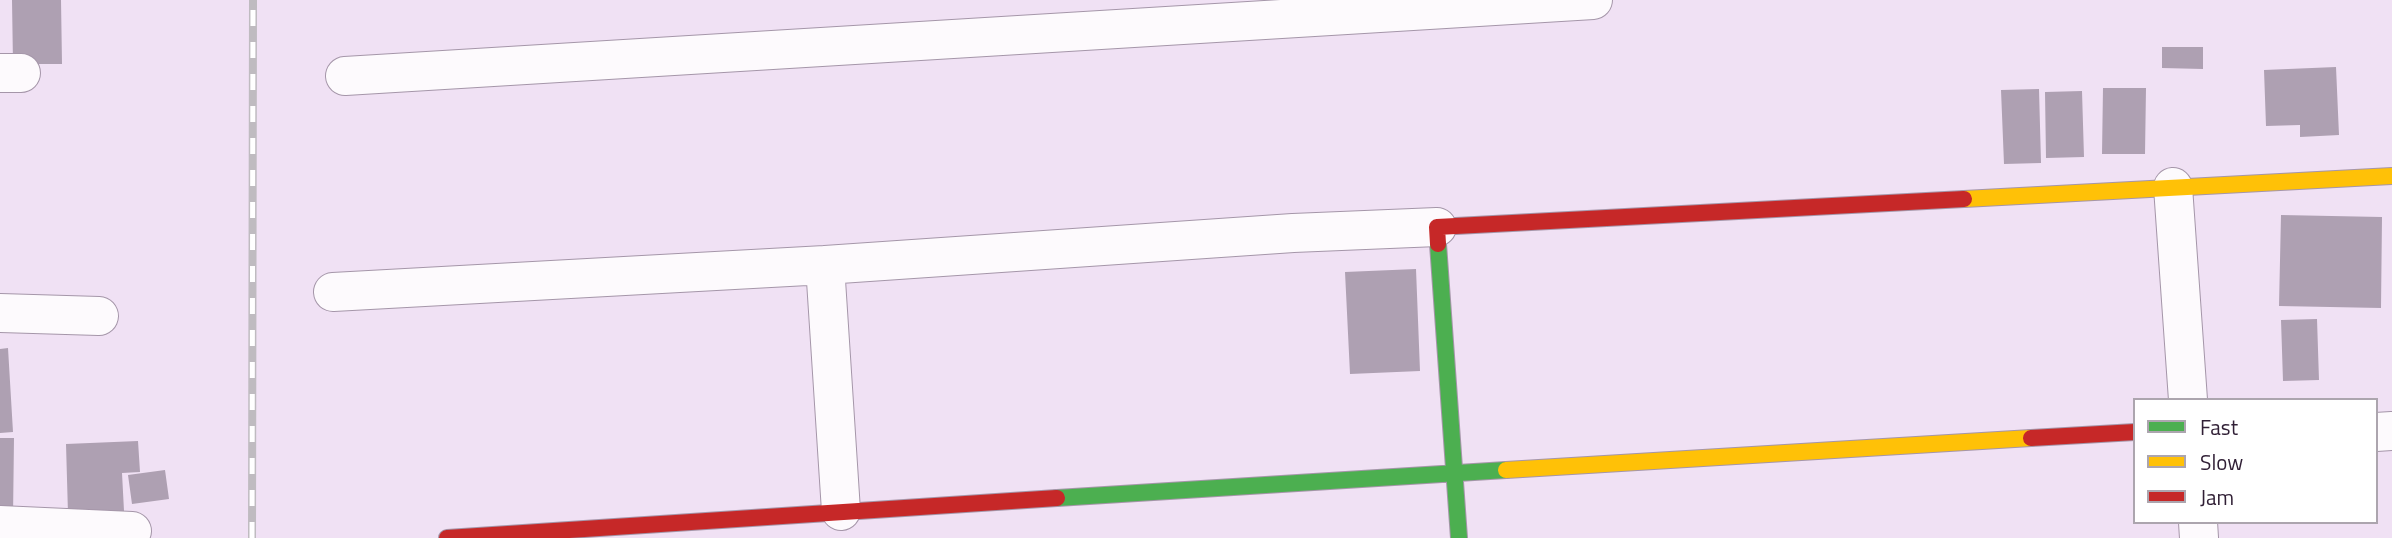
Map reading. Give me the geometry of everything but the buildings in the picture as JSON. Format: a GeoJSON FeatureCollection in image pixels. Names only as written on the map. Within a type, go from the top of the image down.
{"type":"FeatureCollection","features":[{"type":"Feature","properties":{"kind":"street"},"geometry":{"type":"LineString","coordinates":[[345,76],[1593,0]]}},
{"type":"Feature","properties":{"kind":"street"},"geometry":{"type":"LineString","coordinates":[[333,292],[825,265],[1293,233],[2392,176]]}},
{"type":"Feature","properties":{"kind":"street"},"geometry":{"type":"LineString","coordinates":[[2173,187],[2188,398]]}},
{"type":"Feature","properties":{"kind":"street"},"geometry":{"type":"LineString","coordinates":[[1437,227],[1459,538]]}},
{"type":"Feature","properties":{"kind":"street"},"geometry":{"type":"LineString","coordinates":[[825,265],[841,510]]}},
{"type":"Feature","properties":{"kind":"street"},"geometry":{"type":"LineString","coordinates":[[0,313],[99,316]]}},
{"type":"Feature","properties":{"kind":"street"},"geometry":{"type":"LineString","coordinates":[[447,538],[841,510],[2133,432]]}},
{"type":"Feature","properties":{"kind":"street"},"geometry":{"type":"LineString","coordinates":[[0,525],[132,531]]}},
{"type":"Feature","properties":{"kind":"railway"},"geometry":{"type":"LineString","coordinates":[[252,538],[253,0]]}},
{"type":"Feature","properties":{"kind":"traffic: fast"},"geometry":{"type":"LineString","coordinates":[[1438,244],[1459,538]]}},
{"type":"Feature","properties":{"kind":"traffic: fast"},"geometry":{"type":"LineString","coordinates":[[1057,498],[1506,470]]}},
{"type":"Feature","properties":{"kind":"traffic: slow"},"geometry":{"type":"LineString","coordinates":[[1964,199],[2392,176]]}},
{"type":"Feature","properties":{"kind":"traffic: slow"},"geometry":{"type":"LineString","coordinates":[[1506,470],[2031,438]]}},
{"type":"Feature","properties":{"kind":"traffic: jam"},"geometry":{"type":"LineString","coordinates":[[1438,244],[1437,227],[1964,199]]}},
{"type":"Feature","properties":{"kind":"traffic: jam"},"geometry":{"type":"LineString","coordinates":[[2031,438],[2133,432]]}},
{"type":"Feature","properties":{"kind":"traffic: jam"},"geometry":{"type":"LineString","coordinates":[[447,538],[1057,498]]}}]}
